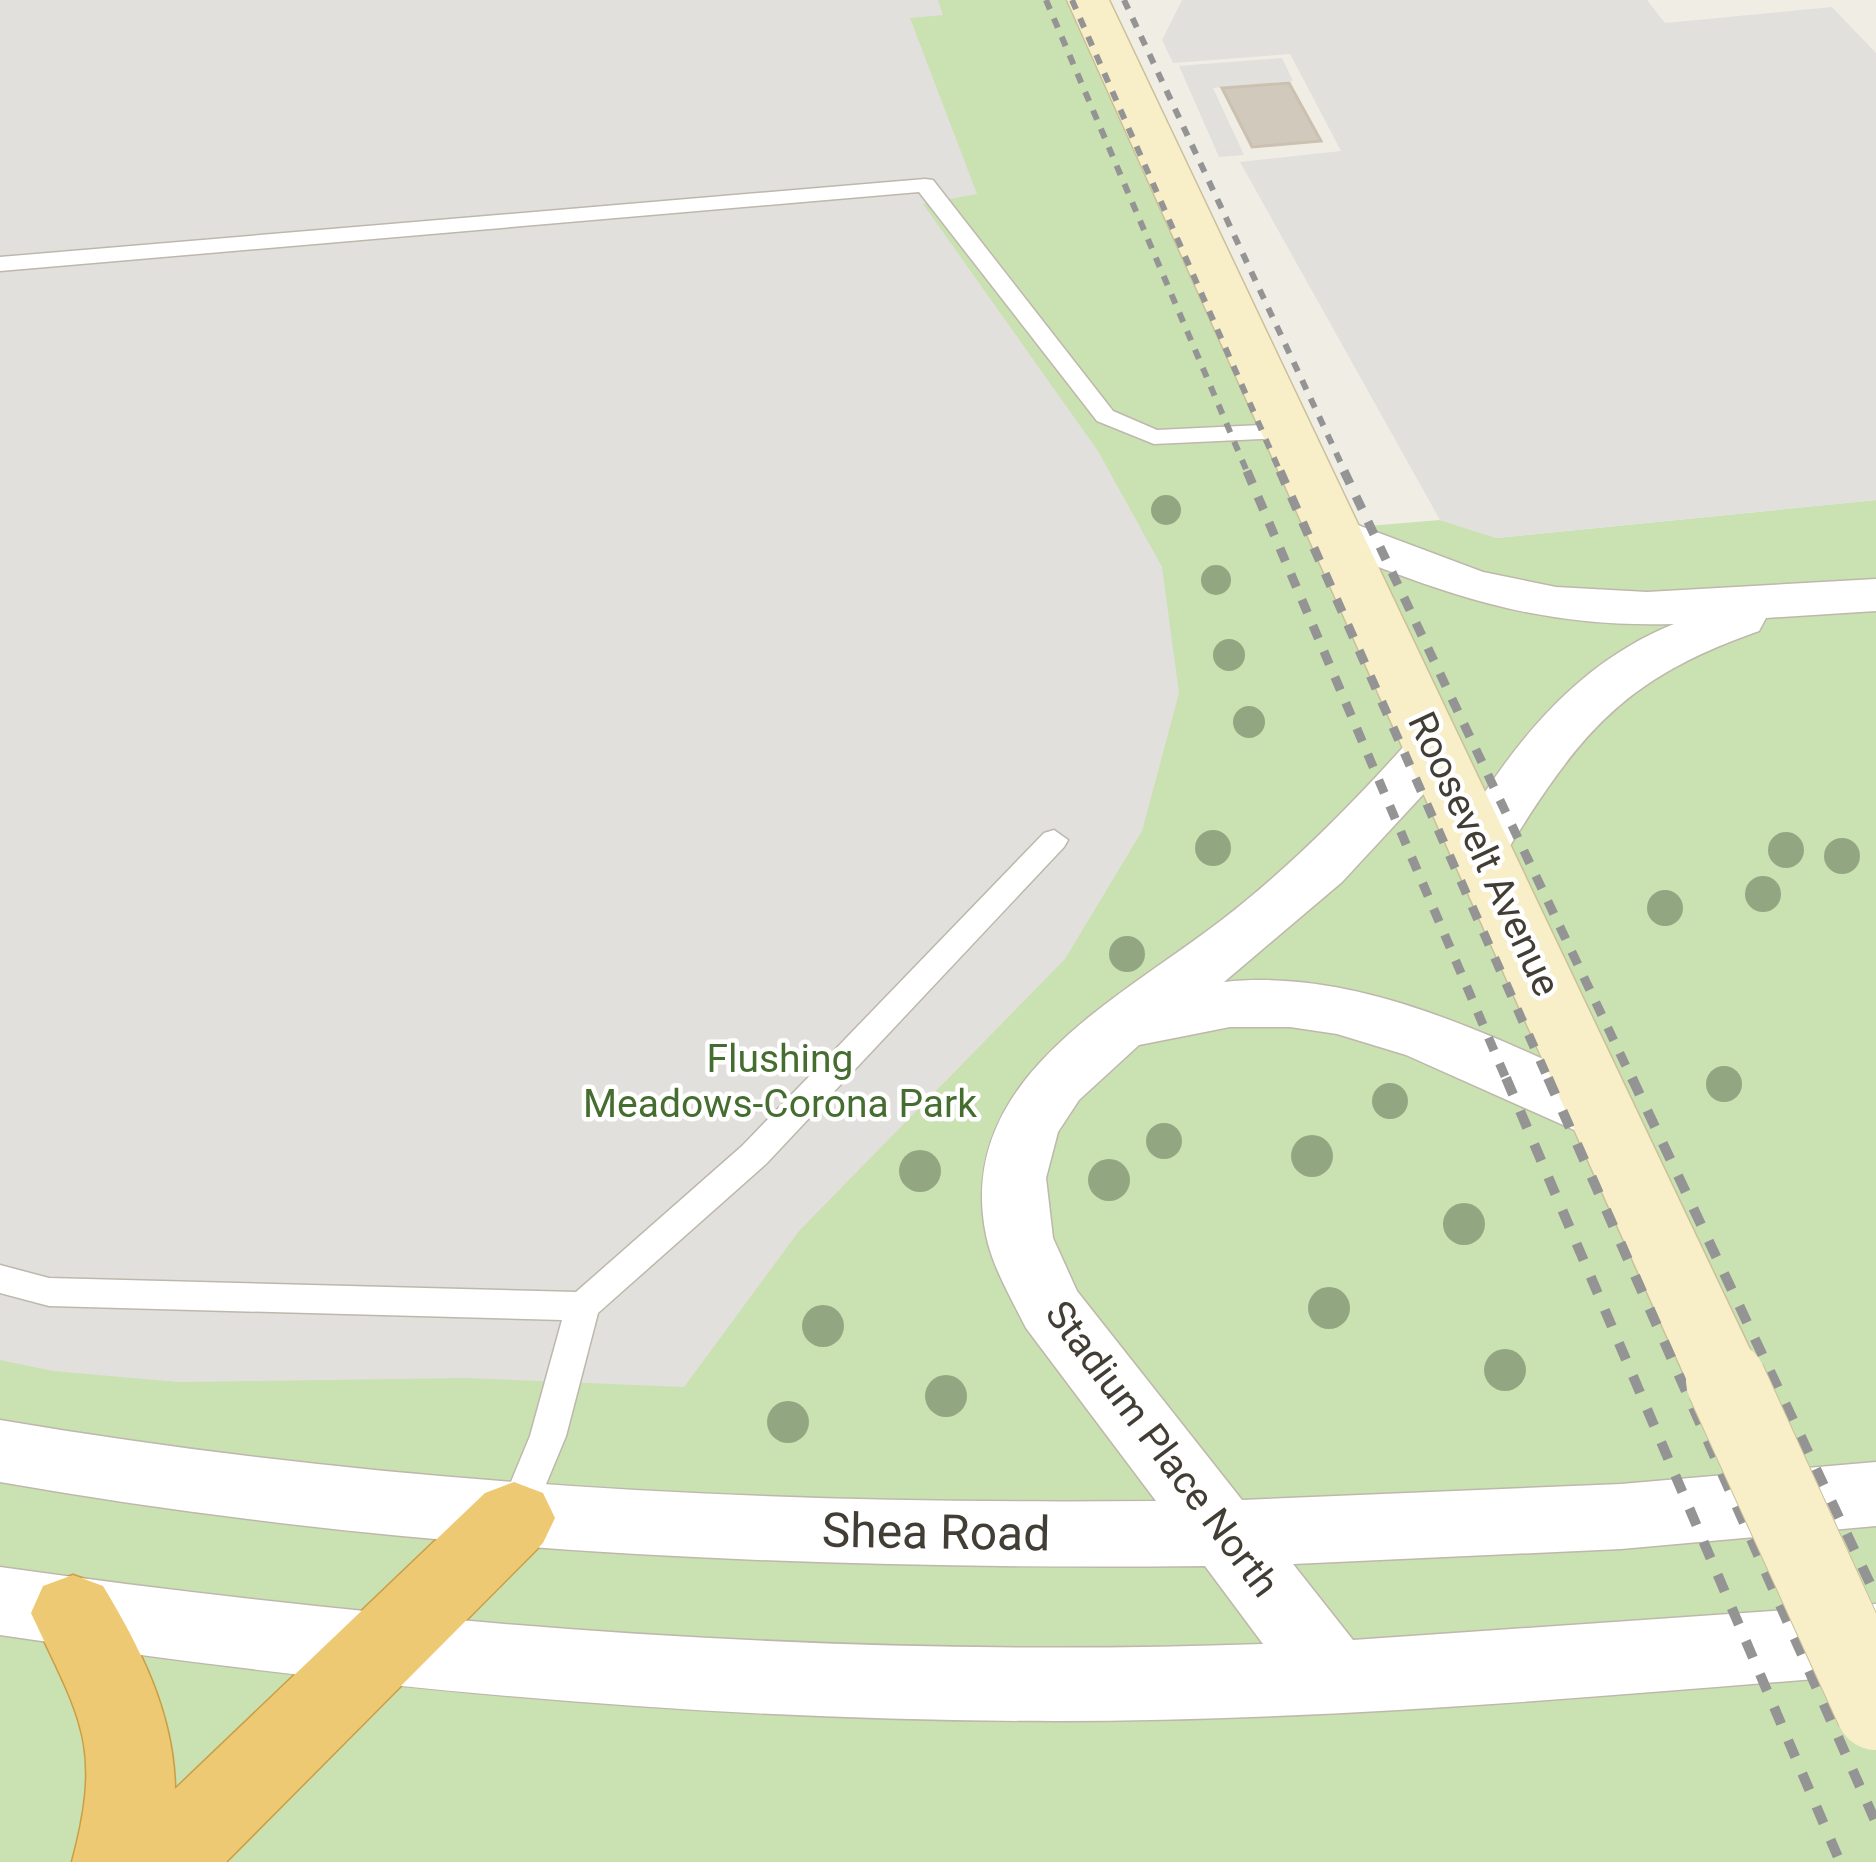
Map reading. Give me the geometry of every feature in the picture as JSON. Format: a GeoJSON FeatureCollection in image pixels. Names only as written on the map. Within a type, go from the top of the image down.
{"type":"FeatureCollection","features":[{"type":"Feature","properties":{"kind":"highway"},"geometry":{"type":"LineString","coordinates":[[163,1862],[384,1651],[514,1518]]}},
{"type":"Feature","properties":{"kind":"highway"},"geometry":{"type":"LineString","coordinates":[[37,1607],[109,1671],[130,1739],[132,1783],[117,1862]]}},
{"type":"Feature","properties":{"kind":"main road","name":"Roosevelt Avenue"},"geometry":{"type":"LineString","coordinates":[[1088,0],[1876,1710]]}},
{"type":"Feature","properties":{"kind":"street"},"geometry":{"type":"LineString","coordinates":[[1331,530],[1485,590],[1545,602],[1618,607],[1876,595]]}},
{"type":"Feature","properties":{"kind":"street"},"geometry":{"type":"LineString","coordinates":[[1480,846],[1513,794],[1615,678],[1672,644],[1797,601]]}},
{"type":"Feature","properties":{"kind":"street","name":"Stadium Place North"},"geometry":{"type":"LineString","coordinates":[[1333,1675],[1050,1308],[1029,1271],[1017,1231],[1015,1190],[1020,1148],[1036,1113],[1079,1054],[1252,928],[1370,822],[1436,747]]}},
{"type":"Feature","properties":{"kind":"street"},"geometry":{"type":"LineString","coordinates":[[1112,1028],[1237,1003],[1318,1007],[1398,1026],[1604,1115]]}},
{"type":"Feature","properties":{"kind":"street","name":"Shea Road"},"geometry":{"type":"LineString","coordinates":[[0,1451],[242,1490],[514,1518],[1000,1535],[1228,1534],[1652,1518],[1876,1494]]}},
{"type":"Feature","properties":{"kind":"street"},"geometry":{"type":"LineString","coordinates":[[37,1607],[384,1651],[689,1675],[946,1684],[1333,1675],[1876,1639]]}},
{"type":"Feature","properties":{"kind":"lane"},"geometry":{"type":"LineString","coordinates":[[0,264],[925,185],[1105,416],[1154,436],[1286,431]]}},
{"type":"Feature","properties":{"kind":"lane"},"geometry":{"type":"LineString","coordinates":[[514,1518],[548,1436],[583,1306],[754,1155],[1054,839]]}},
{"type":"Feature","properties":{"kind":"lane"},"geometry":{"type":"LineString","coordinates":[[0,1279],[49,1292],[583,1306]]}},
{"type":"Feature","properties":{"kind":"green space","name":"Flushing Meadows-Corona Park"},"geometry":{"type":"Polygon","coordinates":[[[0,0],[1088,0],[1331,529],[1440,520],[1497,538],[1876,500],[1876,1862],[0,1862],[0,0]]]}},
{"type":"Feature","properties":{"kind":"shaded area"},"geometry":{"type":"Polygon","coordinates":[[[0,0],[938,0],[943,15],[910,18],[977,194],[923,204],[1098,451],[1162,567],[1179,693],[1142,831],[1065,959],[799,1231],[684,1387],[465,1378],[178,1382],[53,1371],[0,1360],[0,0]]]}},
{"type":"Feature","properties":{"kind":"shaded area"},"geometry":{"type":"Polygon","coordinates":[[[1182,0],[1647,0],[1665,23],[1832,7],[1876,53],[1876,500],[1497,538],[1440,520],[1240,162],[1341,151],[1290,54],[1173,63],[1162,40],[1182,0]]]}},
{"type":"Feature","properties":{"kind":"shaded area"},"geometry":{"type":"Polygon","coordinates":[[[1282,58],[1293,81],[1213,88],[1244,155],[1219,157],[1179,66],[1282,58]]]}},
{"type":"Feature","properties":{"kind":"building"},"geometry":{"type":"Polygon","coordinates":[[[1289,83],[1321,141],[1252,147],[1222,88],[1289,83]]]}},
{"type":"Feature","properties":{"kind":"railway"},"geometry":{"type":"LineString","coordinates":[[1046,0],[1248,474]]}},
{"type":"Feature","properties":{"kind":"railway"},"geometry":{"type":"LineString","coordinates":[[1072,0],[1281,474]]}},
{"type":"Feature","properties":{"kind":"railway"},"geometry":{"type":"LineString","coordinates":[[1124,0],[1346,474]]}},
{"type":"Feature","properties":{"kind":"railway"},"geometry":{"type":"LineString","coordinates":[[1247,471],[1507,1081]]}},
{"type":"Feature","properties":{"kind":"railway"},"geometry":{"type":"LineString","coordinates":[[1280,471],[1549,1081]]}},
{"type":"Feature","properties":{"kind":"railway"},"geometry":{"type":"LineString","coordinates":[[1344,471],[1633,1081]]}},
{"type":"Feature","properties":{"kind":"railway"},"geometry":{"type":"LineString","coordinates":[[1506,1078],[1840,1862]]}},
{"type":"Feature","properties":{"kind":"railway"},"geometry":{"type":"LineString","coordinates":[[1548,1078],[1876,1823]]}},
{"type":"Feature","properties":{"kind":"railway"},"geometry":{"type":"LineString","coordinates":[[1632,1078],[1876,1596]]}}]}
